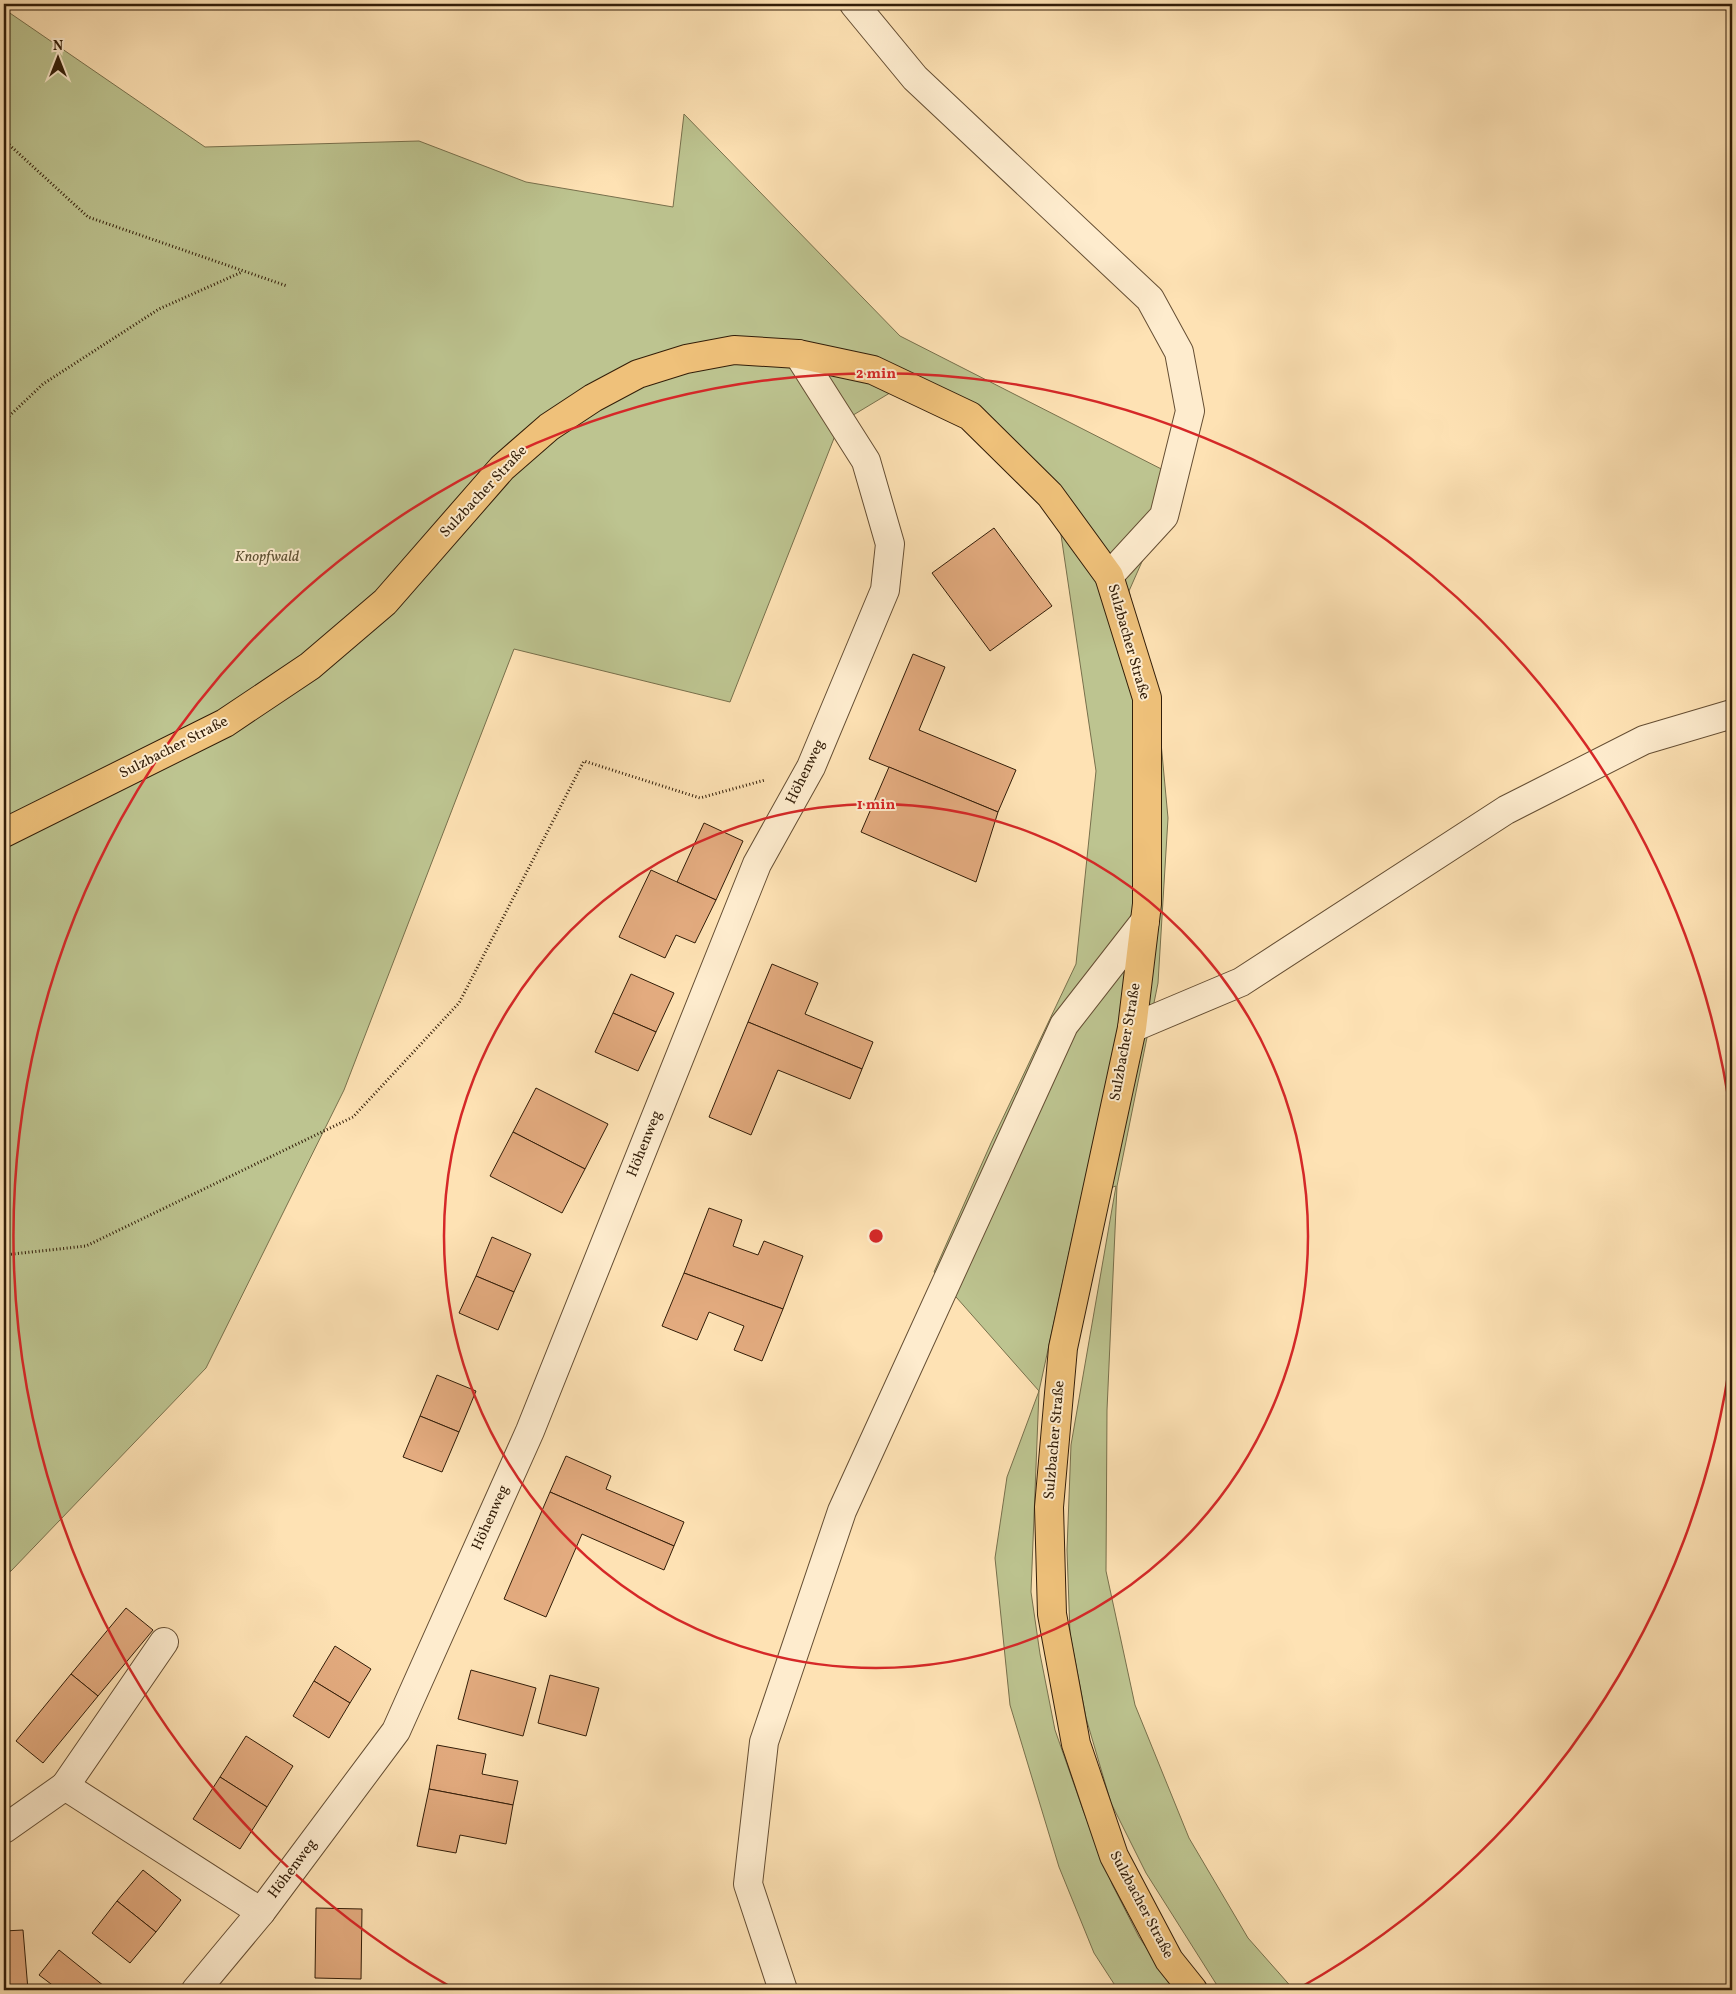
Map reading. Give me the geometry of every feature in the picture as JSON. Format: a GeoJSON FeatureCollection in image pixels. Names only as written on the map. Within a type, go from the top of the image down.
{"type":"FeatureCollection","features":[{"type":"Feature","properties":{"kind":"main road","name":"Sulzbacher Straße"},"geometry":{"type":"LineString","coordinates":[[4,833],[224,724],[310,666],[385,602],[502,468],[549,427],[593,398],[638,374],[686,359],[734,350],[798,354],[872,370],[970,416],[1050,495],[1109,576],[1147,698],[1147,904],[1132,1028],[1063,1348],[1049,1507],[1052,1614],[1076,1744],[1114,1856],[1169,1960],[1193,1990]]}},
{"type":"Feature","properties":{"kind":"street"},"geometry":{"type":"LineString","coordinates":[[854,4],[915,78],[1150,299],[1179,352],[1190,411],[1164,516],[1109,576]]}},
{"type":"Feature","properties":{"kind":"street","name":"Höhenweg"},"geometry":{"type":"LineString","coordinates":[[196,1990],[261,1912],[396,1731],[530,1431],[757,864],[811,767],[885,590],[890,544],[866,461],[798,354]]}},
{"type":"Feature","properties":{"kind":"street"},"geometry":{"type":"LineString","coordinates":[[1132,1028],[1241,982],[1506,810],[1644,740],[1732,714]]}},
{"type":"Feature","properties":{"kind":"street"},"geometry":{"type":"LineString","coordinates":[[783,1990],[748,1884],[764,1742],[767,1732],[842,1511],[1064,1025],[1145,922]]}},
{"type":"Feature","properties":{"kind":"street"},"geometry":{"type":"LineString","coordinates":[[4,1830],[65,1786],[164,1642]]}},
{"type":"Feature","properties":{"kind":"street","name":"Höhenweg"},"geometry":{"type":"LineString","coordinates":[[65,1786],[261,1912]]}},
{"type":"Feature","properties":{"kind":"path"},"geometry":{"type":"LineString","coordinates":[[4,140],[88,217],[287,286]]}},
{"type":"Feature","properties":{"kind":"path"},"geometry":{"type":"LineString","coordinates":[[4,421],[43,384],[159,309],[243,272]]}},
{"type":"Feature","properties":{"kind":"path"},"geometry":{"type":"LineString","coordinates":[[4,1255],[86,1246],[353,1117],[459,1002],[584,761],[700,798],[811,767]]}},
{"type":"Feature","properties":{"kind":"green space","name":"Knopfwald"},"geometry":{"type":"Polygon","coordinates":[[[4,9],[205,147],[419,141],[526,182],[673,207],[684,114],[900,336],[1179,478],[1129,591],[1159,721],[1168,818],[1158,983],[1117,1186],[1107,1410],[1106,1571],[1135,1705],[1189,1838],[1248,1938],[1294,1990],[1220,1990],[1146,1873],[1111,1803],[1086,1718],[1070,1634],[1067,1550],[1071,1445],[1116,1186],[1081,1198],[1039,1391],[934,1272],[991,1143],[1076,964],[1096,771],[1056,501],[918,376],[840,423],[730,702],[514,649],[344,1090],[206,1368],[11,1571],[4,1574],[4,9]]]}},
{"type":"Feature","properties":{"kind":"green space"},"geometry":{"type":"Polygon","coordinates":[[[1039,1391],[1031,1592],[1040,1654],[1055,1730],[1083,1810],[1112,1884],[1139,1937],[1175,1990],[1118,1990],[1094,1953],[1059,1867],[1010,1705],[995,1558],[1007,1477],[1039,1391]]]}},
{"type":"Feature","properties":{"kind":"building"},"geometry":{"type":"Polygon","coordinates":[[[994,528],[1052,606],[990,651],[932,573],[994,528]]]}},
{"type":"Feature","properties":{"kind":"building"},"geometry":{"type":"Polygon","coordinates":[[[913,654],[945,667],[919,730],[1016,770],[998,812],[869,759],[913,654]]]}},
{"type":"Feature","properties":{"kind":"building"},"geometry":{"type":"Polygon","coordinates":[[[889,767],[998,812],[976,882],[861,832],[889,767]]]}},
{"type":"Feature","properties":{"kind":"building"},"geometry":{"type":"Polygon","coordinates":[[[704,823],[743,841],[716,900],[677,882],[704,823]]]}},
{"type":"Feature","properties":{"kind":"building"},"geometry":{"type":"Polygon","coordinates":[[[651,870],[716,900],[695,943],[676,935],[665,958],[619,937],[651,870]]]}},
{"type":"Feature","properties":{"kind":"building"},"geometry":{"type":"Polygon","coordinates":[[[772,964],[818,983],[805,1014],[873,1042],[862,1069],[748,1022],[772,964]]]}},
{"type":"Feature","properties":{"kind":"building"},"geometry":{"type":"Polygon","coordinates":[[[631,974],[674,993],[656,1032],[613,1013],[631,974]]]}},
{"type":"Feature","properties":{"kind":"building"},"geometry":{"type":"Polygon","coordinates":[[[613,1013],[656,1032],[638,1071],[595,1052],[613,1013]]]}},
{"type":"Feature","properties":{"kind":"building"},"geometry":{"type":"Polygon","coordinates":[[[748,1022],[862,1069],[850,1099],[778,1070],[751,1135],[709,1117],[748,1022]]]}},
{"type":"Feature","properties":{"kind":"building"},"geometry":{"type":"Polygon","coordinates":[[[536,1088],[608,1124],[585,1169],[513,1132],[536,1088]]]}},
{"type":"Feature","properties":{"kind":"building"},"geometry":{"type":"Polygon","coordinates":[[[513,1132],[585,1169],[562,1213],[490,1176],[513,1132]]]}},
{"type":"Feature","properties":{"kind":"building"},"geometry":{"type":"Polygon","coordinates":[[[709,1208],[742,1220],[733,1246],[758,1255],[764,1241],[803,1256],[783,1309],[684,1273],[709,1208]]]}},
{"type":"Feature","properties":{"kind":"building"},"geometry":{"type":"Polygon","coordinates":[[[492,1237],[531,1254],[514,1292],[476,1276],[492,1237]]]}},
{"type":"Feature","properties":{"kind":"building"},"geometry":{"type":"Polygon","coordinates":[[[684,1273],[783,1309],[762,1361],[734,1350],[744,1326],[709,1312],[697,1340],[662,1326],[684,1273]]]}},
{"type":"Feature","properties":{"kind":"building"},"geometry":{"type":"Polygon","coordinates":[[[476,1276],[514,1292],[498,1330],[459,1313],[476,1276]]]}},
{"type":"Feature","properties":{"kind":"building"},"geometry":{"type":"Polygon","coordinates":[[[437,1375],[476,1391],[459,1432],[420,1416],[437,1375]]]}},
{"type":"Feature","properties":{"kind":"building"},"geometry":{"type":"Polygon","coordinates":[[[420,1416],[459,1432],[442,1472],[403,1457],[420,1416]]]}},
{"type":"Feature","properties":{"kind":"building"},"geometry":{"type":"Polygon","coordinates":[[[566,1456],[611,1476],[606,1489],[684,1522],[674,1546],[550,1492],[566,1456]]]}},
{"type":"Feature","properties":{"kind":"building"},"geometry":{"type":"Polygon","coordinates":[[[550,1492],[674,1546],[664,1570],[582,1534],[546,1617],[504,1599],[550,1492]]]}},
{"type":"Feature","properties":{"kind":"building"},"geometry":{"type":"Polygon","coordinates":[[[126,1608],[153,1630],[98,1696],[71,1674],[126,1608]]]}},
{"type":"Feature","properties":{"kind":"building"},"geometry":{"type":"Polygon","coordinates":[[[335,1646],[371,1669],[350,1703],[314,1681],[335,1646]]]}},
{"type":"Feature","properties":{"kind":"building"},"geometry":{"type":"Polygon","coordinates":[[[471,1670],[536,1688],[523,1736],[458,1719],[471,1670]]]}},
{"type":"Feature","properties":{"kind":"building"},"geometry":{"type":"Polygon","coordinates":[[[71,1674],[98,1696],[43,1763],[16,1741],[71,1674]]]}},
{"type":"Feature","properties":{"kind":"building"},"geometry":{"type":"Polygon","coordinates":[[[550,1675],[599,1688],[586,1736],[538,1723],[550,1675]]]}},
{"type":"Feature","properties":{"kind":"building"},"geometry":{"type":"Polygon","coordinates":[[[314,1681],[350,1703],[329,1738],[293,1716],[314,1681]]]}},
{"type":"Feature","properties":{"kind":"building"},"geometry":{"type":"Polygon","coordinates":[[[246,1736],[293,1766],[267,1807],[220,1777],[246,1736]]]}},
{"type":"Feature","properties":{"kind":"building"},"geometry":{"type":"Polygon","coordinates":[[[437,1745],[486,1754],[482,1774],[518,1781],[513,1805],[429,1789],[437,1745]]]}},
{"type":"Feature","properties":{"kind":"building"},"geometry":{"type":"Polygon","coordinates":[[[220,1777],[267,1807],[240,1849],[193,1819],[220,1777]]]}},
{"type":"Feature","properties":{"kind":"building"},"geometry":{"type":"Polygon","coordinates":[[[429,1789],[513,1805],[506,1844],[460,1835],[456,1853],[417,1846],[429,1789]]]}},
{"type":"Feature","properties":{"kind":"building"},"geometry":{"type":"Polygon","coordinates":[[[143,1870],[181,1900],[156,1932],[117,1901],[143,1870]]]}},
{"type":"Feature","properties":{"kind":"building"},"geometry":{"type":"Polygon","coordinates":[[[117,1901],[156,1932],[130,1963],[92,1933],[117,1901]]]}},
{"type":"Feature","properties":{"kind":"building"},"geometry":{"type":"Polygon","coordinates":[[[316,1908],[362,1909],[361,1979],[315,1978],[316,1908]]]}},
{"type":"Feature","properties":{"kind":"building"},"geometry":{"type":"Polygon","coordinates":[[[23,1930],[28,1990],[4,1990],[4,1931],[23,1930]]]}},
{"type":"Feature","properties":{"kind":"building"},"geometry":{"type":"Polygon","coordinates":[[[59,1950],[109,1990],[59,1990],[39,1975],[59,1950]]]}}]}
